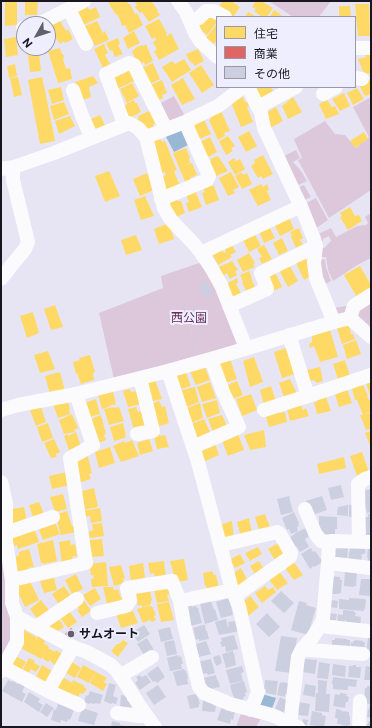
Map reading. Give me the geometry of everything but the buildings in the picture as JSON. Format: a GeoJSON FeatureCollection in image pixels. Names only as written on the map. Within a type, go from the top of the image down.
{"type":"FeatureCollection","features":[{"type":"Feature","properties":{"kind":"street"},"geometry":{"type":"LineString","coordinates":[[54,16],[84,1]]}},
{"type":"Feature","properties":{"kind":"street"},"geometry":{"type":"LineString","coordinates":[[178,1],[186,12],[195,33],[201,42],[216,56]]}},
{"type":"Feature","properties":{"kind":"street"},"geometry":{"type":"LineString","coordinates":[[69,9],[86,44]]}},
{"type":"Feature","properties":{"kind":"street"},"geometry":{"type":"LineString","coordinates":[[190,21],[199,18],[206,11],[214,11],[223,16]]}},
{"type":"Feature","properties":{"kind":"street"},"geometry":{"type":"LineString","coordinates":[[356,48],[371,48]]}},
{"type":"Feature","properties":{"kind":"street"},"geometry":{"type":"LineString","coordinates":[[124,124],[106,74],[129,63],[134,64],[166,129]]}},
{"type":"Feature","properties":{"kind":"street"},"geometry":{"type":"LineString","coordinates":[[146,137],[185,122],[218,106],[242,88]]}},
{"type":"Feature","properties":{"kind":"street"},"geometry":{"type":"LineString","coordinates":[[248,88],[258,107],[264,128],[301,206],[316,246],[314,263],[316,278],[334,322]]}},
{"type":"Feature","properties":{"kind":"street"},"geometry":{"type":"LineString","coordinates":[[258,107],[294,88]]}},
{"type":"Feature","properties":{"kind":"street"},"geometry":{"type":"LineString","coordinates":[[323,94],[334,88]]}},
{"type":"Feature","properties":{"kind":"street"},"geometry":{"type":"LineString","coordinates":[[73,90],[82,116],[92,138]]}},
{"type":"Feature","properties":{"kind":"street"},"geometry":{"type":"LineString","coordinates":[[1,279],[25,249],[28,242],[13,180],[7,168],[54,153],[129,122],[138,128],[146,137],[164,208],[171,220],[201,253],[212,269],[220,285],[225,307],[246,348]]}},
{"type":"Feature","properties":{"kind":"street"},"geometry":{"type":"LineString","coordinates":[[161,199],[207,180],[209,176],[185,122]]}},
{"type":"Feature","properties":{"kind":"street"},"geometry":{"type":"LineString","coordinates":[[201,253],[301,206]]}},
{"type":"Feature","properties":{"kind":"street"},"geometry":{"type":"LineString","coordinates":[[225,307],[267,289],[260,273],[316,246]]}},
{"type":"Feature","properties":{"kind":"street"},"geometry":{"type":"LineString","coordinates":[[350,318],[354,306],[371,295]]}},
{"type":"Feature","properties":{"kind":"street"},"geometry":{"type":"LineString","coordinates":[[1,410],[76,394],[168,371],[350,318]]}},
{"type":"Feature","properties":{"kind":"street"},"geometry":{"type":"LineString","coordinates":[[350,318],[370,340]]}},
{"type":"Feature","properties":{"kind":"street"},"geometry":{"type":"LineString","coordinates":[[289,335],[308,396]]}},
{"type":"Feature","properties":{"kind":"street"},"geometry":{"type":"LineString","coordinates":[[193,447],[240,427],[223,392],[211,359]]}},
{"type":"Feature","properties":{"kind":"street"},"geometry":{"type":"LineString","coordinates":[[168,371],[198,462],[233,593],[239,606],[258,692],[251,710]]}},
{"type":"Feature","properties":{"kind":"street"},"geometry":{"type":"LineString","coordinates":[[264,410],[371,375]]}},
{"type":"Feature","properties":{"kind":"street"},"geometry":{"type":"LineString","coordinates":[[137,434],[153,431],[140,378]]}},
{"type":"Feature","properties":{"kind":"street"},"geometry":{"type":"LineString","coordinates":[[12,580],[86,563],[70,458],[93,446],[76,394]]}},
{"type":"Feature","properties":{"kind":"street"},"geometry":{"type":"LineString","coordinates":[[305,509],[315,533],[321,541],[365,542],[358,484],[371,477]]}},
{"type":"Feature","properties":{"kind":"street"},"geometry":{"type":"LineString","coordinates":[[1,482],[6,504],[6,541],[12,580],[12,603],[17,617],[17,642],[2,669],[48,692],[79,705]]}},
{"type":"Feature","properties":{"kind":"street"},"geometry":{"type":"LineString","coordinates":[[6,533],[54,517]]}},
{"type":"Feature","properties":{"kind":"street"},"geometry":{"type":"LineString","coordinates":[[180,601],[233,593],[290,557],[291,553],[280,534],[276,532],[221,545]]}},
{"type":"Feature","properties":{"kind":"street"},"geometry":{"type":"LineString","coordinates":[[97,613],[126,606],[130,600],[127,588],[172,581],[180,601],[199,687],[204,693],[230,704],[272,715],[294,726],[298,657],[302,649],[320,626],[323,619],[329,542]]}},
{"type":"Feature","properties":{"kind":"street"},"geometry":{"type":"LineString","coordinates":[[328,563],[371,568]]}},
{"type":"Feature","properties":{"kind":"street"},"geometry":{"type":"LineString","coordinates":[[36,627],[77,599]]}},
{"type":"Feature","properties":{"kind":"street"},"geometry":{"type":"LineString","coordinates":[[17,617],[110,665],[116,670],[134,694],[145,714],[155,727]]}},
{"type":"Feature","properties":{"kind":"street"},"geometry":{"type":"LineString","coordinates":[[320,626],[366,630]]}},
{"type":"Feature","properties":{"kind":"street"},"geometry":{"type":"LineString","coordinates":[[48,692],[73,647]]}},
{"type":"Feature","properties":{"kind":"street"},"geometry":{"type":"LineString","coordinates":[[302,649],[363,654]]}},
{"type":"Feature","properties":{"kind":"street"},"geometry":{"type":"LineString","coordinates":[[120,676],[152,657]]}},
{"type":"Feature","properties":{"kind":"street"},"geometry":{"type":"LineString","coordinates":[[359,727],[360,701]]}},
{"type":"Feature","properties":{"kind":"street"},"geometry":{"type":"LineString","coordinates":[[117,713],[140,716],[145,714]]}},
{"type":"Feature","properties":{"kind":"path"},"geometry":{"type":"LineString","coordinates":[[196,351],[188,321],[225,307]]}},
{"type":"Feature","properties":{"kind":"green space"},"geometry":{"type":"Polygon","coordinates":[[[269,1],[331,1],[320,16],[292,16],[269,1]]]}},
{"type":"Feature","properties":{"kind":"green space"},"geometry":{"type":"Polygon","coordinates":[[[174,96],[186,118],[170,125],[157,105],[174,96]]]}},
{"type":"Feature","properties":{"kind":"green space"},"geometry":{"type":"Polygon","coordinates":[[[369,98],[371,101],[371,190],[329,218],[298,160],[302,158],[294,139],[325,121],[335,134],[345,135],[356,148],[369,137],[353,107],[369,98]]]}},
{"type":"Feature","properties":{"kind":"green space"},"geometry":{"type":"Polygon","coordinates":[[[296,150],[300,158],[293,162],[307,181],[296,186],[282,157],[296,150]]]}},
{"type":"Feature","properties":{"kind":"green space"},"geometry":{"type":"Polygon","coordinates":[[[304,185],[311,197],[303,201],[296,188],[304,185]]]}},
{"type":"Feature","properties":{"kind":"green space"},"geometry":{"type":"Polygon","coordinates":[[[316,198],[328,220],[315,229],[304,204],[316,198]]]}},
{"type":"Feature","properties":{"kind":"green space"},"geometry":{"type":"Polygon","coordinates":[[[371,213],[371,258],[333,281],[328,270],[326,257],[321,257],[317,249],[324,248],[331,241],[329,236],[320,242],[318,234],[331,228],[336,237],[357,226],[366,225],[368,223],[365,217],[371,213]]]}},
{"type":"Feature","properties":{"kind":"green space"},"geometry":{"type":"Polygon","coordinates":[[[325,259],[331,281],[324,285],[319,260],[325,259]]]}},
{"type":"Feature","properties":{"kind":"green space","name":"西公園"},"geometry":{"type":"Polygon","coordinates":[[[205,261],[242,343],[114,379],[99,313],[163,288],[161,276],[205,261]]]}},
{"type":"Feature","properties":{"kind":"green space"},"geometry":{"type":"Polygon","coordinates":[[[371,297],[371,334],[341,318],[334,308],[352,305],[371,297]]]}},
{"type":"Feature","properties":{"kind":"green space"},"geometry":{"type":"Polygon","coordinates":[[[3,554],[15,638],[1,664],[1,555],[3,554]]]}},
{"type":"Feature","properties":{"kind":"green space"},"geometry":{"type":"Polygon","coordinates":[[[242,711],[262,717],[256,727],[236,727],[242,711]]]}},
{"type":"Feature","properties":{"kind":"water"},"geometry":{"type":"Polygon","coordinates":[[[180,127],[192,143],[174,152],[164,133],[180,127]]]}},
{"type":"Feature","properties":{"kind":"water"},"geometry":{"type":"Polygon","coordinates":[[[262,694],[276,698],[271,711],[255,707],[262,694]]]}},
{"type":"Feature","properties":{"kind":"place","name":"サムオート"},"geometry":{"type":"Point","coordinates":[71,634]}}]}
